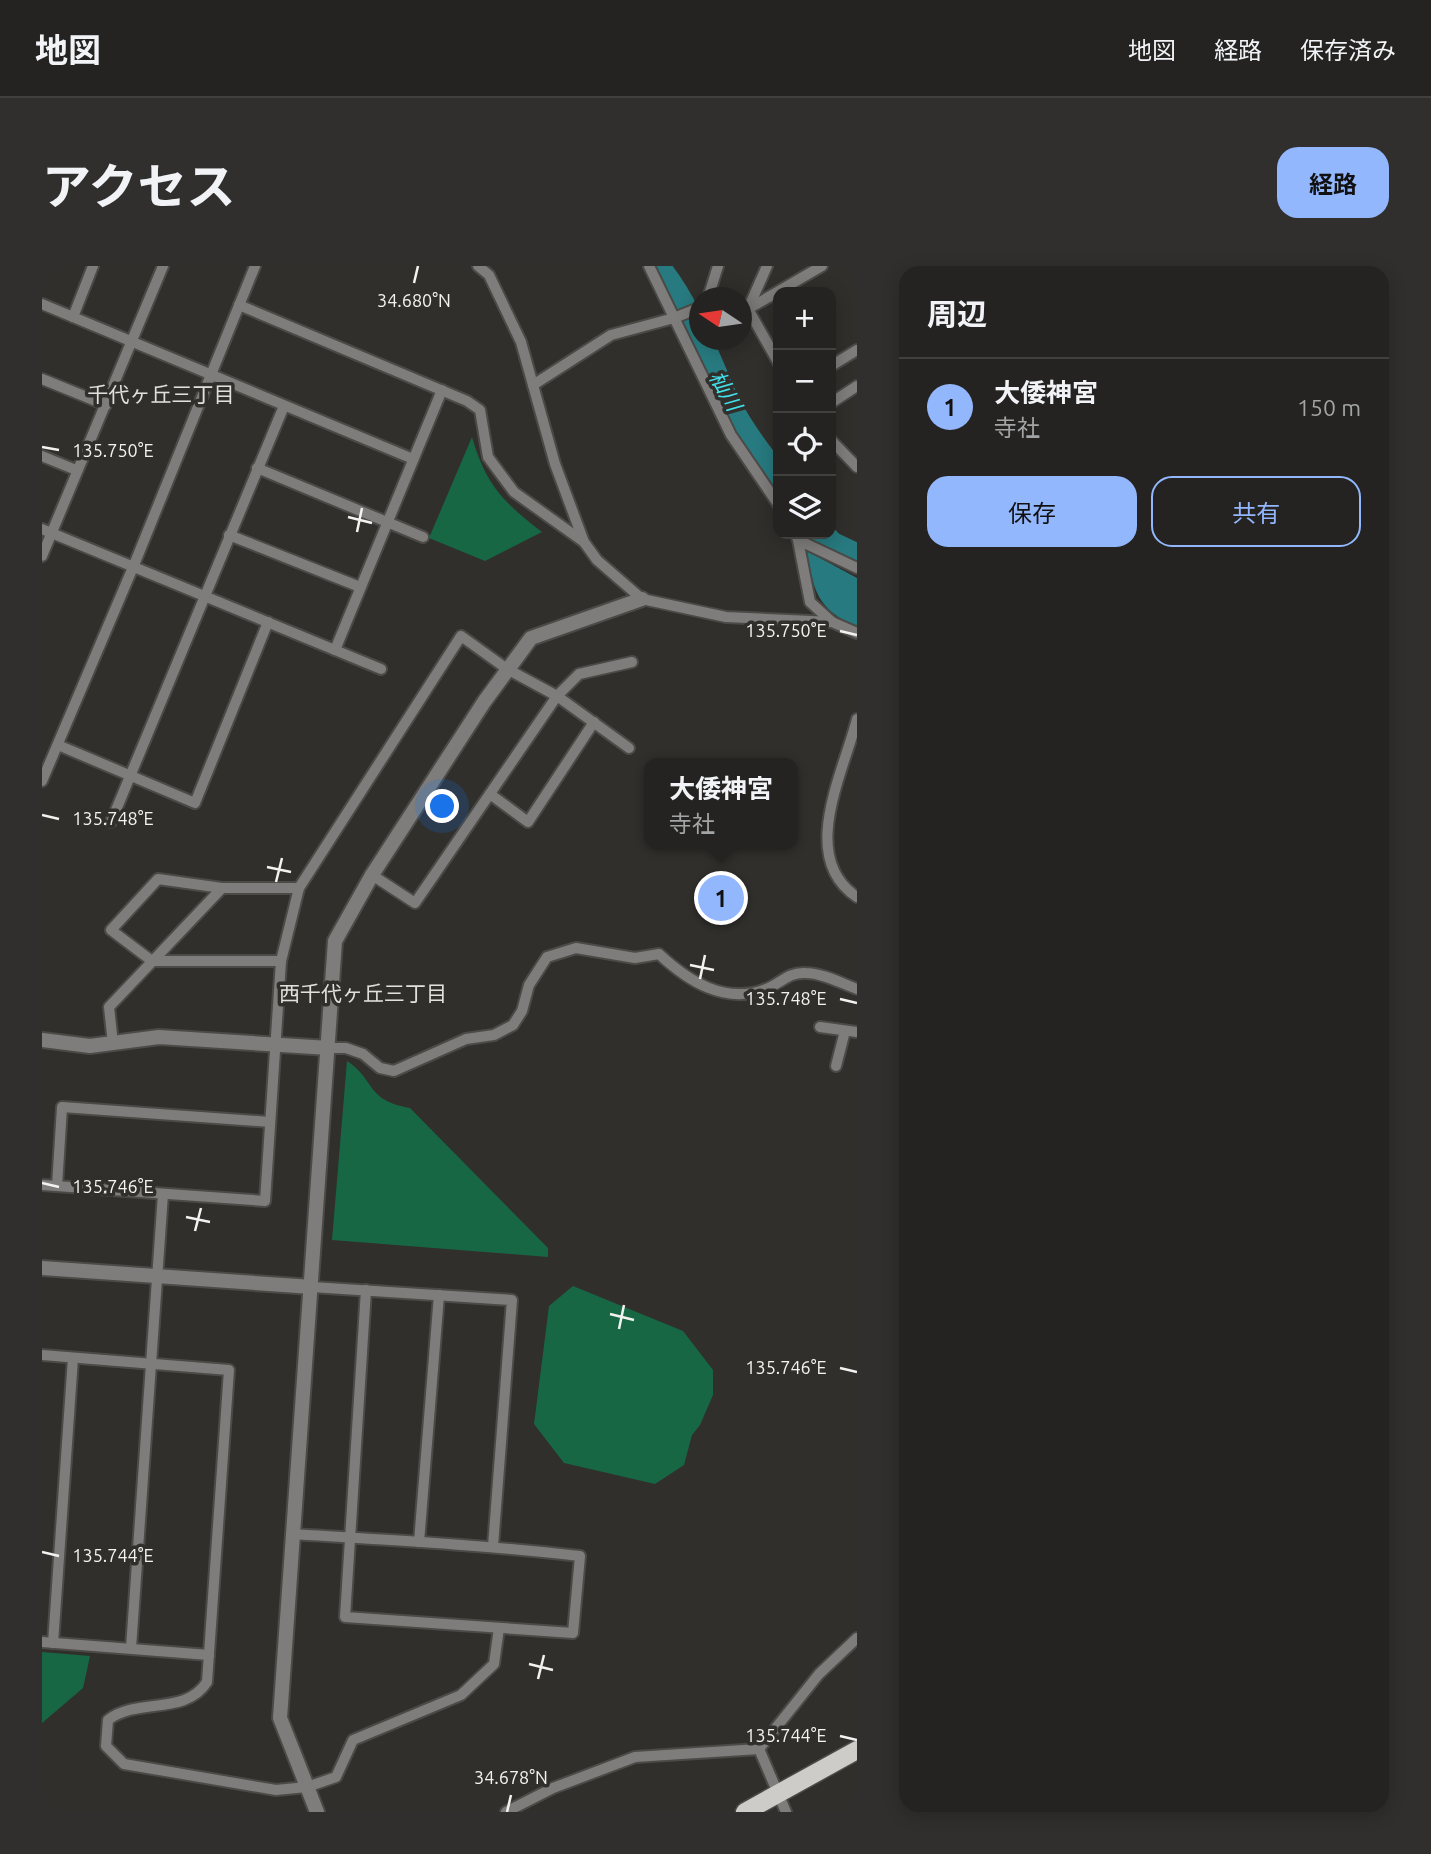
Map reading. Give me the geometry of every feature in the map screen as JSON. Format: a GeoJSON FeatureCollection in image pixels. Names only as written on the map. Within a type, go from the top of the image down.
{"type":"FeatureCollection","features":[{"type":"Feature","properties":{"kind":"main road"},"geometry":{"type":"LineString","coordinates":[[745,1812],[857,1750]]}},
{"type":"Feature","properties":{"kind":"street"},"geometry":{"type":"LineString","coordinates":[[72,317],[93,266]]}},
{"type":"Feature","properties":{"kind":"street"},"geometry":{"type":"LineString","coordinates":[[42,556],[47,531],[106,405],[163,266]]}},
{"type":"Feature","properties":{"kind":"street"},"geometry":{"type":"LineString","coordinates":[[42,781],[134,565],[254,266]]}},
{"type":"Feature","properties":{"kind":"street"},"geometry":{"type":"LineString","coordinates":[[478,266],[489,275],[521,342],[555,464],[584,542],[597,560],[642,598],[726,617],[832,622]]}},
{"type":"Feature","properties":{"kind":"street"},"geometry":{"type":"LineString","coordinates":[[649,266],[731,435],[773,496]]}},
{"type":"Feature","properties":{"kind":"street"},"geometry":{"type":"LineString","coordinates":[[711,287],[718,266]]}},
{"type":"Feature","properties":{"kind":"street"},"geometry":{"type":"LineString","coordinates":[[752,300],[767,266]]}},
{"type":"Feature","properties":{"kind":"street"},"geometry":{"type":"LineString","coordinates":[[752,307],[822,266]]}},
{"type":"Feature","properties":{"kind":"street"},"geometry":{"type":"LineString","coordinates":[[42,304],[413,459]]}},
{"type":"Feature","properties":{"kind":"street"},"geometry":{"type":"LineString","coordinates":[[239,305],[467,401],[480,410],[488,457],[514,492],[584,542]]}},
{"type":"Feature","properties":{"kind":"street"},"geometry":{"type":"LineString","coordinates":[[533,385],[611,335],[689,312]]}},
{"type":"Feature","properties":{"kind":"street"},"geometry":{"type":"LineString","coordinates":[[752,316],[773,353]]}},
{"type":"Feature","properties":{"kind":"street"},"geometry":{"type":"LineString","coordinates":[[836,363],[857,350]]}},
{"type":"Feature","properties":{"kind":"street"},"geometry":{"type":"LineString","coordinates":[[42,379],[106,405]]}},
{"type":"Feature","properties":{"kind":"street"},"geometry":{"type":"LineString","coordinates":[[836,400],[857,386]]}},
{"type":"Feature","properties":{"kind":"street"},"geometry":{"type":"LineString","coordinates":[[335,650],[442,390]]}},
{"type":"Feature","properties":{"kind":"street"},"geometry":{"type":"LineString","coordinates":[[111,822],[203,594],[284,406]]}},
{"type":"Feature","properties":{"kind":"street"},"geometry":{"type":"LineString","coordinates":[[836,445],[857,467]]}},
{"type":"Feature","properties":{"kind":"street"},"geometry":{"type":"LineString","coordinates":[[42,456],[76,470]]}},
{"type":"Feature","properties":{"kind":"street"},"geometry":{"type":"LineString","coordinates":[[257,468],[423,537]]}},
{"type":"Feature","properties":{"kind":"street"},"geometry":{"type":"LineString","coordinates":[[47,531],[381,669]]}},
{"type":"Feature","properties":{"kind":"street"},"geometry":{"type":"LineString","coordinates":[[229,535],[360,587]]}},
{"type":"Feature","properties":{"kind":"street"},"geometry":{"type":"LineString","coordinates":[[797,539],[810,602],[832,622],[857,633]]}},
{"type":"Feature","properties":{"kind":"street"},"geometry":{"type":"LineString","coordinates":[[801,539],[857,568]]}},
{"type":"Feature","properties":{"kind":"street"},"geometry":{"type":"LineString","coordinates":[[317,1812],[279,1718],[335,940],[372,875],[507,669],[531,638],[642,598]]}},
{"type":"Feature","properties":{"kind":"street"},"geometry":{"type":"LineString","coordinates":[[58,745],[195,803],[268,622]]}},
{"type":"Feature","properties":{"kind":"street"},"geometry":{"type":"LineString","coordinates":[[42,1185],[265,1200],[281,961],[299,888],[461,636],[507,669],[557,696],[629,748]]}},
{"type":"Feature","properties":{"kind":"street"},"geometry":{"type":"LineString","coordinates":[[372,875],[415,903],[557,696],[579,674],[632,662]]}},
{"type":"Feature","properties":{"kind":"street"},"geometry":{"type":"LineString","coordinates":[[857,719],[825,839],[828,862],[845,889],[857,897]]}},
{"type":"Feature","properties":{"kind":"street"},"geometry":{"type":"LineString","coordinates":[[490,794],[528,822],[594,722]]}},
{"type":"Feature","properties":{"kind":"street"},"geometry":{"type":"LineString","coordinates":[[281,961],[152,961],[111,930],[158,879],[222,888],[299,888]]}},
{"type":"Feature","properties":{"kind":"street"},"geometry":{"type":"LineString","coordinates":[[113,1044],[109,1007],[222,888]]}},
{"type":"Feature","properties":{"kind":"street"},"geometry":{"type":"LineString","coordinates":[[42,1040],[90,1046],[159,1037],[329,1048],[355,1051],[380,1068],[394,1070],[466,1039],[494,1035],[513,1025],[523,1011],[529,985],[547,957],[576,948],[635,958],[659,954],[681,974],[710,990],[747,995],[769,989],[786,976],[805,973],[857,989]]}},
{"type":"Feature","properties":{"kind":"street"},"geometry":{"type":"LineString","coordinates":[[820,1027],[857,1032]]}},
{"type":"Feature","properties":{"kind":"street"},"geometry":{"type":"LineString","coordinates":[[836,1066],[845,1031]]}},
{"type":"Feature","properties":{"kind":"street"},"geometry":{"type":"LineString","coordinates":[[57,1186],[62,1107],[270,1122]]}},
{"type":"Feature","properties":{"kind":"street"},"geometry":{"type":"LineString","coordinates":[[131,1648],[163,1194]]}},
{"type":"Feature","properties":{"kind":"street"},"geometry":{"type":"LineString","coordinates":[[42,1268],[512,1300],[493,1546]]}},
{"type":"Feature","properties":{"kind":"street"},"geometry":{"type":"LineString","coordinates":[[292,1534],[350,1538],[493,1546],[580,1556],[573,1633],[345,1617],[350,1538],[366,1290]]}},
{"type":"Feature","properties":{"kind":"street"},"geometry":{"type":"LineString","coordinates":[[419,1542],[439,1295]]}},
{"type":"Feature","properties":{"kind":"street"},"geometry":{"type":"LineString","coordinates":[[42,1355],[229,1370],[207,1682],[201,1692],[186,1701],[120,1711],[108,1720],[106,1746],[124,1764],[276,1790],[307,1787],[336,1777],[353,1740],[461,1695],[494,1664],[499,1628]]}},
{"type":"Feature","properties":{"kind":"street"},"geometry":{"type":"LineString","coordinates":[[73,1358],[47,1642],[209,1655]]}},
{"type":"Feature","properties":{"kind":"street"},"geometry":{"type":"LineString","coordinates":[[506,1812],[553,1788],[635,1758],[759,1749],[819,1674],[857,1639]]}},
{"type":"Feature","properties":{"kind":"street"},"geometry":{"type":"LineString","coordinates":[[759,1749],[780,1791],[786,1812]]}},
{"type":"Feature","properties":{"kind":"green space"},"geometry":{"type":"Polygon","coordinates":[[[472,437],[483,468],[498,491],[542,532],[485,561],[429,538],[472,437]]]}},
{"type":"Feature","properties":{"kind":"green space"},"geometry":{"type":"Polygon","coordinates":[[[347,1061],[363,1075],[378,1095],[410,1108],[548,1248],[548,1257],[332,1240],[347,1061]]]}},
{"type":"Feature","properties":{"kind":"green space"},"geometry":{"type":"Polygon","coordinates":[[[573,1286],[683,1331],[713,1370],[713,1395],[700,1425],[692,1435],[684,1465],[655,1484],[564,1463],[534,1424],[549,1306],[573,1286]]]}},
{"type":"Feature","properties":{"kind":"green space"},"geometry":{"type":"Polygon","coordinates":[[[42,1652],[90,1656],[83,1688],[42,1723],[42,1652]]]}},
{"type":"Feature","properties":{"kind":"water"},"geometry":{"type":"Polygon","coordinates":[[[807,551],[857,578],[857,627],[834,614],[820,598],[815,588],[807,551]]]}},
{"type":"Feature","properties":{"kind":"waterway","name":"杣川"},"geometry":{"type":"LineString","coordinates":[[658,266],[687,310],[734,412],[773,469]]}},
{"type":"Feature","properties":{"kind":"waterway","name":"杣川"},"geometry":{"type":"LineString","coordinates":[[828,539],[857,555]]}},
{"type":"Feature","properties":{"kind":"place","name":"大倭神宮"},"geometry":{"type":"Point","coordinates":[721,898]}},
{"type":"Feature","properties":{"kind":"district","name":"千代ヶ丘三丁目"},"geometry":{"type":"Point","coordinates":[161,395]}},
{"type":"Feature","properties":{"kind":"district","name":"西千代ヶ丘三丁目"},"geometry":{"type":"Point","coordinates":[363,994]}}]}
